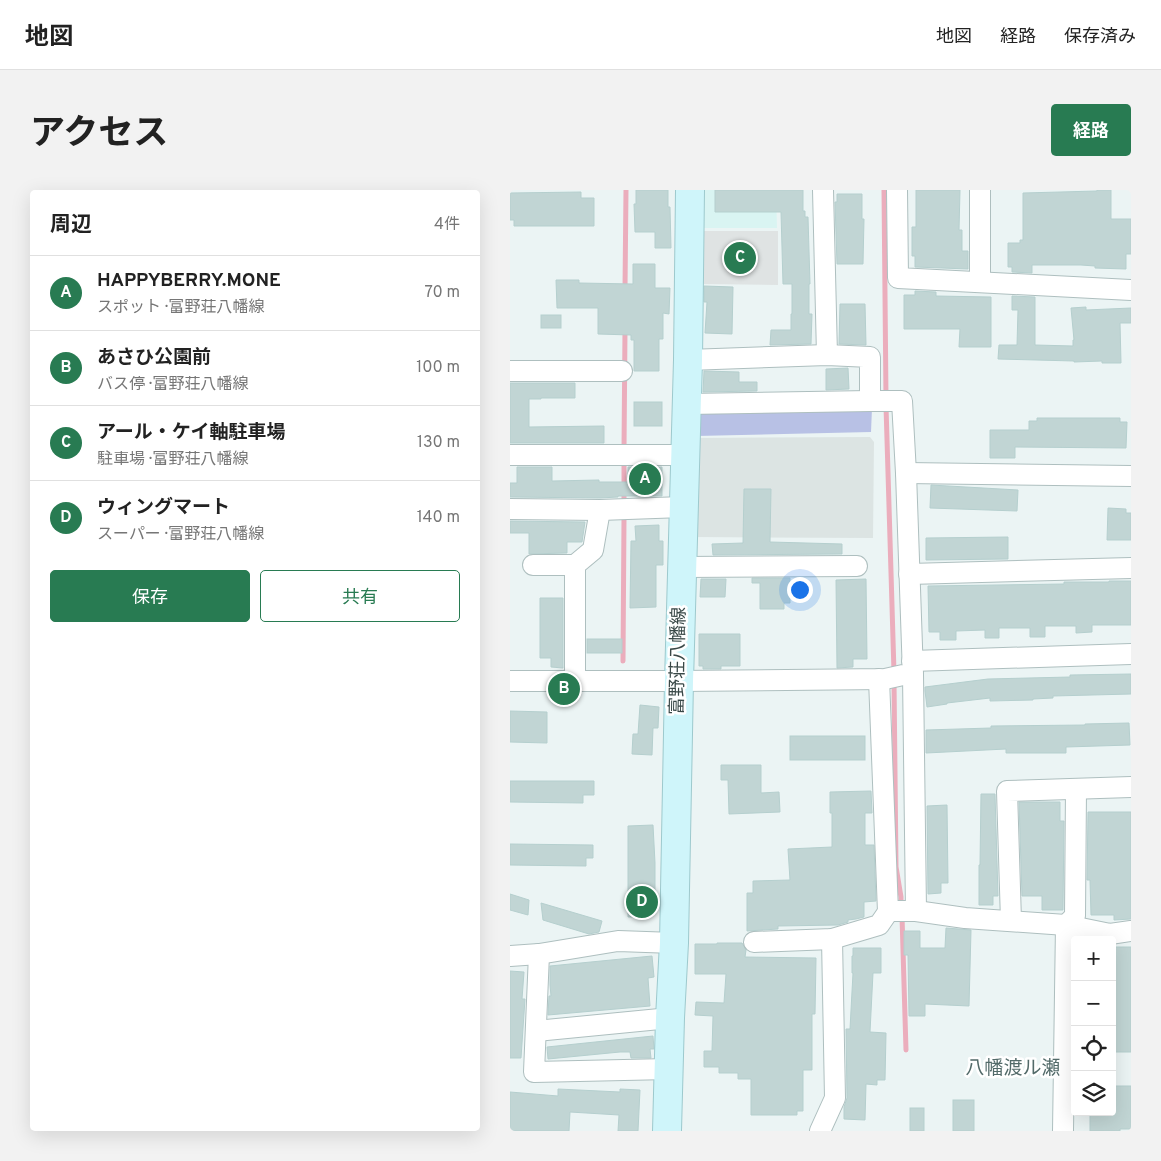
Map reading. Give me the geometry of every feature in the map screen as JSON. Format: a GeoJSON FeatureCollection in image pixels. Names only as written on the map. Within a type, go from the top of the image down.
{"type":"FeatureCollection","features":[{"type":"Feature","properties":{"kind":"main road","name":"富野荘八幡線"},"geometry":{"type":"LineString","coordinates":[[668,1131],[687,404],[690,190]]}},
{"type":"Feature","properties":{"kind":"street"},"geometry":{"type":"LineString","coordinates":[[823,190],[827,355]]}},
{"type":"Feature","properties":{"kind":"street"},"geometry":{"type":"LineString","coordinates":[[897,190],[898,278],[1131,290]]}},
{"type":"Feature","properties":{"kind":"street"},"geometry":{"type":"LineString","coordinates":[[980,190],[980,282]]}},
{"type":"Feature","properties":{"kind":"street"},"geometry":{"type":"LineString","coordinates":[[688,360],[827,355],[870,357],[881,401]]}},
{"type":"Feature","properties":{"kind":"street"},"geometry":{"type":"LineString","coordinates":[[510,371],[622,371]]}},
{"type":"Feature","properties":{"kind":"street"},"geometry":{"type":"LineString","coordinates":[[687,404],[902,401],[909,574],[898,674],[900,911]]}},
{"type":"Feature","properties":{"kind":"street"},"geometry":{"type":"LineString","coordinates":[[510,455],[685,455]]}},
{"type":"Feature","properties":{"kind":"street"},"geometry":{"type":"LineString","coordinates":[[906,474],[1131,476]]}},
{"type":"Feature","properties":{"kind":"street"},"geometry":{"type":"LineString","coordinates":[[510,509],[600,510],[683,507]]}},
{"type":"Feature","properties":{"kind":"street"},"geometry":{"type":"LineString","coordinates":[[533,565],[575,565],[593,550],[600,510]]}},
{"type":"Feature","properties":{"kind":"street"},"geometry":{"type":"LineString","coordinates":[[575,565],[575,681]]}},
{"type":"Feature","properties":{"kind":"street"},"geometry":{"type":"LineString","coordinates":[[682,568],[858,566]]}},
{"type":"Feature","properties":{"kind":"street"},"geometry":{"type":"LineString","coordinates":[[909,574],[1131,568]]}},
{"type":"Feature","properties":{"kind":"street"},"geometry":{"type":"LineString","coordinates":[[510,681],[679,682],[898,674],[1131,654]]}},
{"type":"Feature","properties":{"kind":"street"},"geometry":{"type":"LineString","coordinates":[[898,674],[900,911]]}},
{"type":"Feature","properties":{"kind":"street"},"geometry":{"type":"LineString","coordinates":[[1011,921],[1007,791],[1131,787]]}},
{"type":"Feature","properties":{"kind":"street"},"geometry":{"type":"LineString","coordinates":[[1062,1131],[1066,925],[1075,916],[1076,789]]}},
{"type":"Feature","properties":{"kind":"street"},"geometry":{"type":"LineString","coordinates":[[754,942],[832,939],[879,925],[900,911],[965,918],[1066,925],[1110,934],[1131,931]]}},
{"type":"Feature","properties":{"kind":"street"},"geometry":{"type":"LineString","coordinates":[[820,1131],[835,1098],[832,939]]}},
{"type":"Feature","properties":{"kind":"street"},"geometry":{"type":"LineString","coordinates":[[510,956],[539,954],[618,941],[674,942]]}},
{"type":"Feature","properties":{"kind":"street"},"geometry":{"type":"LineString","coordinates":[[539,954],[534,1072],[669,1070]]}},
{"type":"Feature","properties":{"kind":"street"},"geometry":{"type":"LineString","coordinates":[[536,1030],[670,1018]]}},
{"type":"Feature","properties":{"kind":"shaded area"},"geometry":{"type":"Polygon","coordinates":[[[704,190],[776,190],[777,228],[703,228],[704,190]]]}},
{"type":"Feature","properties":{"kind":"shaded area"},"geometry":{"type":"Polygon","coordinates":[[[703,231],[778,231],[778,285],[703,284],[703,231]]]}},
{"type":"Feature","properties":{"kind":"shaded area"},"geometry":{"type":"Polygon","coordinates":[[[872,408],[871,432],[696,436],[696,410],[872,408]]]}},
{"type":"Feature","properties":{"kind":"shaded area"},"geometry":{"type":"Polygon","coordinates":[[[870,437],[874,442],[873,538],[694,537],[694,438],[870,437]]]}},
{"type":"Feature","properties":{"kind":"building"},"geometry":{"type":"Polygon","coordinates":[[[636,190],[668,190],[671,248],[655,248],[655,232],[635,232],[634,204],[636,204],[636,190]]]}},
{"type":"Feature","properties":{"kind":"building"},"geometry":{"type":"Polygon","coordinates":[[[715,190],[803,190],[803,211],[805,211],[805,217],[808,217],[809,314],[812,314],[811,344],[770,345],[771,330],[791,330],[792,284],[783,284],[781,212],[715,212],[715,190]]]}},
{"type":"Feature","properties":{"kind":"building"},"geometry":{"type":"Polygon","coordinates":[[[916,190],[960,190],[959,230],[962,230],[962,251],[968,251],[968,269],[915,267],[915,256],[912,256],[912,227],[916,227],[916,190]]]}},
{"type":"Feature","properties":{"kind":"building"},"geometry":{"type":"Polygon","coordinates":[[[1111,190],[1111,219],[1131,219],[1131,254],[1126,254],[1126,269],[1095,268],[1095,266],[1081,265],[1032,265],[1032,273],[1012,272],[1012,267],[1008,267],[1008,243],[1020,243],[1020,240],[1023,240],[1023,193],[1111,190]]]}},
{"type":"Feature","properties":{"kind":"building"},"geometry":{"type":"Polygon","coordinates":[[[581,192],[581,198],[594,198],[594,226],[514,226],[514,220],[510,220],[510,193],[581,192]]]}},
{"type":"Feature","properties":{"kind":"building"},"geometry":{"type":"Polygon","coordinates":[[[837,194],[862,194],[862,219],[864,219],[863,264],[837,264],[835,202],[837,202],[837,194]]]}},
{"type":"Feature","properties":{"kind":"building"},"geometry":{"type":"Polygon","coordinates":[[[633,264],[655,264],[655,288],[670,288],[669,314],[663,313],[663,339],[659,339],[659,371],[634,371],[634,340],[631,340],[631,335],[598,334],[598,308],[557,308],[556,280],[579,280],[579,283],[633,284],[633,264]]]}},
{"type":"Feature","properties":{"kind":"building"},"geometry":{"type":"Polygon","coordinates":[[[704,286],[733,287],[732,334],[705,333],[707,302],[704,302],[704,286]]]}},
{"type":"Feature","properties":{"kind":"building"},"geometry":{"type":"Polygon","coordinates":[[[915,291],[936,292],[936,296],[991,297],[991,347],[959,347],[960,329],[904,329],[904,295],[915,295],[915,291]]]}},
{"type":"Feature","properties":{"kind":"building"},"geometry":{"type":"Polygon","coordinates":[[[1012,296],[1035,297],[1035,345],[1073,346],[1071,308],[1086,307],[1086,310],[1131,308],[1131,323],[1120,323],[1121,363],[998,359],[999,345],[1017,345],[1018,310],[1012,310],[1012,296]]]}},
{"type":"Feature","properties":{"kind":"building"},"geometry":{"type":"Polygon","coordinates":[[[840,304],[865,304],[866,345],[839,344],[840,304]]]}},
{"type":"Feature","properties":{"kind":"building"},"geometry":{"type":"Polygon","coordinates":[[[541,315],[561,315],[561,328],[541,328],[541,315]]]}},
{"type":"Feature","properties":{"kind":"building"},"geometry":{"type":"Polygon","coordinates":[[[848,368],[849,389],[826,390],[826,369],[848,368]]]}},
{"type":"Feature","properties":{"kind":"building"},"geometry":{"type":"Polygon","coordinates":[[[704,371],[739,372],[739,382],[757,382],[757,391],[703,392],[704,371]]]}},
{"type":"Feature","properties":{"kind":"building"},"geometry":{"type":"Polygon","coordinates":[[[510,383],[575,383],[575,398],[529,399],[529,427],[604,426],[604,443],[510,443],[510,383]]]}},
{"type":"Feature","properties":{"kind":"building"},"geometry":{"type":"Polygon","coordinates":[[[634,402],[662,402],[662,426],[634,426],[634,402]]]}},
{"type":"Feature","properties":{"kind":"building"},"geometry":{"type":"Polygon","coordinates":[[[1037,418],[1120,418],[1120,422],[1127,422],[1126,448],[1015,447],[1015,458],[990,458],[990,430],[1029,430],[1029,421],[1037,421],[1037,418]]]}},
{"type":"Feature","properties":{"kind":"building"},"geometry":{"type":"Polygon","coordinates":[[[517,467],[552,467],[552,481],[599,480],[599,482],[628,482],[628,467],[662,467],[662,496],[600,498],[510,497],[510,483],[517,483],[517,467]]]}},
{"type":"Feature","properties":{"kind":"building"},"geometry":{"type":"Polygon","coordinates":[[[931,485],[1018,490],[1017,511],[930,508],[931,485]]]}},
{"type":"Feature","properties":{"kind":"building"},"geometry":{"type":"Polygon","coordinates":[[[744,489],[771,489],[770,542],[842,544],[842,554],[713,555],[712,544],[743,543],[744,489]]]}},
{"type":"Feature","properties":{"kind":"building"},"geometry":{"type":"Polygon","coordinates":[[[1108,508],[1126,509],[1126,513],[1131,513],[1131,540],[1107,540],[1108,508]]]}},
{"type":"Feature","properties":{"kind":"building"},"geometry":{"type":"Polygon","coordinates":[[[510,521],[585,522],[582,542],[567,542],[567,553],[529,554],[529,533],[510,533],[510,521]]]}},
{"type":"Feature","properties":{"kind":"building"},"geometry":{"type":"Polygon","coordinates":[[[659,525],[659,541],[663,541],[663,565],[656,565],[656,607],[630,608],[631,541],[636,541],[635,526],[659,525]]]}},
{"type":"Feature","properties":{"kind":"building"},"geometry":{"type":"Polygon","coordinates":[[[1008,537],[1008,559],[926,560],[926,538],[1008,537]]]}},
{"type":"Feature","properties":{"kind":"building"},"geometry":{"type":"Polygon","coordinates":[[[752,578],[790,578],[790,603],[784,603],[784,609],[760,609],[760,583],[752,583],[752,578]]]}},
{"type":"Feature","properties":{"kind":"building"},"geometry":{"type":"Polygon","coordinates":[[[701,579],[726,579],[725,597],[700,597],[701,579]]]}},
{"type":"Feature","properties":{"kind":"building"},"geometry":{"type":"Polygon","coordinates":[[[866,579],[867,659],[853,659],[853,667],[837,668],[836,580],[866,579]]]}},
{"type":"Feature","properties":{"kind":"building"},"geometry":{"type":"Polygon","coordinates":[[[1131,581],[1131,625],[1092,625],[1092,632],[1076,633],[1076,626],[1045,626],[1045,637],[1030,637],[1030,628],[999,628],[999,638],[985,638],[985,630],[956,631],[956,640],[940,640],[940,632],[929,632],[928,586],[1064,584],[1064,582],[1131,581]]]}},
{"type":"Feature","properties":{"kind":"building"},"geometry":{"type":"Polygon","coordinates":[[[540,598],[563,598],[563,668],[551,667],[551,658],[540,658],[540,598]]]}},
{"type":"Feature","properties":{"kind":"building"},"geometry":{"type":"Polygon","coordinates":[[[699,634],[740,634],[740,666],[721,666],[721,669],[703,669],[703,666],[699,666],[699,634]]]}},
{"type":"Feature","properties":{"kind":"building"},"geometry":{"type":"Polygon","coordinates":[[[587,639],[622,639],[622,653],[587,653],[587,639]]]}},
{"type":"Feature","properties":{"kind":"building"},"geometry":{"type":"Polygon","coordinates":[[[1131,674],[1131,694],[1053,696],[1053,698],[1033,700],[990,701],[990,698],[927,707],[925,691],[925,687],[988,679],[1131,674]]]}},
{"type":"Feature","properties":{"kind":"building"},"geometry":{"type":"Polygon","coordinates":[[[640,705],[659,707],[658,728],[653,728],[652,755],[632,754],[633,734],[638,734],[640,705]]]}},
{"type":"Feature","properties":{"kind":"building"},"geometry":{"type":"Polygon","coordinates":[[[510,711],[547,712],[547,743],[510,742],[510,711]]]}},
{"type":"Feature","properties":{"kind":"building"},"geometry":{"type":"Polygon","coordinates":[[[1129,723],[1130,745],[1066,747],[1066,753],[1006,753],[1006,749],[926,753],[926,730],[991,728],[991,726],[1129,723]]]}},
{"type":"Feature","properties":{"kind":"building"},"geometry":{"type":"Polygon","coordinates":[[[790,736],[865,736],[865,760],[790,760],[790,736]]]}},
{"type":"Feature","properties":{"kind":"building"},"geometry":{"type":"Polygon","coordinates":[[[721,765],[761,765],[761,793],[779,792],[780,812],[729,814],[728,780],[721,780],[721,765]]]}},
{"type":"Feature","properties":{"kind":"building"},"geometry":{"type":"Polygon","coordinates":[[[510,781],[594,781],[594,795],[583,795],[583,803],[510,802],[510,781]]]}},
{"type":"Feature","properties":{"kind":"building"},"geometry":{"type":"Polygon","coordinates":[[[871,791],[872,813],[865,813],[865,845],[874,845],[876,901],[864,902],[864,917],[848,920],[848,922],[838,925],[778,926],[778,929],[747,931],[747,893],[753,893],[753,881],[790,880],[788,849],[832,847],[830,792],[871,791]]]}},
{"type":"Feature","properties":{"kind":"building"},"geometry":{"type":"Polygon","coordinates":[[[981,794],[995,794],[998,896],[993,896],[993,905],[979,905],[981,794]]]}},
{"type":"Feature","properties":{"kind":"building"},"geometry":{"type":"Polygon","coordinates":[[[1019,802],[1060,802],[1060,821],[1064,821],[1063,910],[1042,910],[1042,896],[1022,896],[1019,802]]]}},
{"type":"Feature","properties":{"kind":"building"},"geometry":{"type":"Polygon","coordinates":[[[947,805],[948,883],[941,883],[941,893],[928,894],[927,806],[947,805]]]}},
{"type":"Feature","properties":{"kind":"building"},"geometry":{"type":"Polygon","coordinates":[[[1088,812],[1131,812],[1131,919],[1114,920],[1114,915],[1091,915],[1090,880],[1087,880],[1088,812]]]}},
{"type":"Feature","properties":{"kind":"building"},"geometry":{"type":"Polygon","coordinates":[[[653,825],[655,910],[648,910],[648,917],[628,917],[628,826],[653,825]]]}},
{"type":"Feature","properties":{"kind":"building"},"geometry":{"type":"Polygon","coordinates":[[[510,844],[593,845],[593,858],[586,858],[586,866],[510,865],[510,844]]]}},
{"type":"Feature","properties":{"kind":"building"},"geometry":{"type":"Polygon","coordinates":[[[510,894],[529,900],[528,915],[510,910],[510,894]]]}},
{"type":"Feature","properties":{"kind":"building"},"geometry":{"type":"Polygon","coordinates":[[[541,903],[602,921],[599,932],[589,934],[543,920],[541,903]]]}},
{"type":"Feature","properties":{"kind":"building"},"geometry":{"type":"Polygon","coordinates":[[[946,928],[971,930],[969,1006],[925,1004],[925,1016],[909,1016],[908,955],[904,955],[904,931],[920,931],[920,948],[945,948],[946,928]]]}},
{"type":"Feature","properties":{"kind":"building"},"geometry":{"type":"Polygon","coordinates":[[[742,943],[746,950],[745,957],[816,958],[815,1014],[812,1014],[812,1070],[803,1070],[803,1111],[797,1111],[797,1115],[751,1115],[751,1079],[738,1079],[738,1073],[719,1073],[719,1067],[704,1067],[704,1051],[712,1051],[713,1016],[695,1015],[696,1002],[724,1003],[726,974],[695,974],[695,944],[742,943]]]}},
{"type":"Feature","properties":{"kind":"building"},"geometry":{"type":"Polygon","coordinates":[[[1116,947],[1131,947],[1131,1052],[1116,1052],[1116,947]]]}},
{"type":"Feature","properties":{"kind":"building"},"geometry":{"type":"Polygon","coordinates":[[[853,948],[881,948],[881,973],[873,973],[870,1032],[886,1033],[885,1080],[877,1080],[877,1085],[866,1084],[865,1120],[844,1119],[844,1107],[847,1098],[846,1029],[850,1029],[853,948]]]}},
{"type":"Feature","properties":{"kind":"building"},"geometry":{"type":"Polygon","coordinates":[[[652,956],[654,977],[648,978],[650,1006],[548,1015],[549,996],[551,996],[550,966],[652,956]]]}},
{"type":"Feature","properties":{"kind":"building"},"geometry":{"type":"Polygon","coordinates":[[[510,971],[524,972],[522,999],[525,999],[521,1058],[510,1058],[510,971]]]}},
{"type":"Feature","properties":{"kind":"building"},"geometry":{"type":"Polygon","coordinates":[[[653,1036],[654,1049],[650,1049],[651,1058],[631,1058],[630,1052],[620,1052],[548,1059],[547,1047],[653,1036]]]}},
{"type":"Feature","properties":{"kind":"building"},"geometry":{"type":"Polygon","coordinates":[[[1116,1086],[1131,1086],[1131,1129],[1090,1131],[1090,1116],[1116,1116],[1116,1086]]]}},
{"type":"Feature","properties":{"kind":"building"},"geometry":{"type":"Polygon","coordinates":[[[558,1089],[620,1092],[620,1089],[640,1090],[638,1131],[618,1131],[619,1115],[570,1112],[569,1131],[510,1131],[510,1092],[558,1096],[558,1089]]]}},
{"type":"Feature","properties":{"kind":"building"},"geometry":{"type":"Polygon","coordinates":[[[953,1100],[974,1100],[974,1131],[953,1131],[953,1100]]]}},
{"type":"Feature","properties":{"kind":"building"},"geometry":{"type":"Polygon","coordinates":[[[910,1108],[924,1108],[924,1131],[910,1131],[910,1108]]]}},
{"type":"Feature","properties":{"kind":"waterway"},"geometry":{"type":"LineString","coordinates":[[625,289],[626,190]]}},
{"type":"Feature","properties":{"kind":"waterway"},"geometry":{"type":"LineString","coordinates":[[884,190],[886,398]]}},
{"type":"Feature","properties":{"kind":"waterway"},"geometry":{"type":"LineString","coordinates":[[624,449],[625,330]]}},
{"type":"Feature","properties":{"kind":"waterway"},"geometry":{"type":"LineString","coordinates":[[886,406],[894,672]]}},
{"type":"Feature","properties":{"kind":"waterway"},"geometry":{"type":"LineString","coordinates":[[624,466],[624,504]]}},
{"type":"Feature","properties":{"kind":"waterway"},"geometry":{"type":"LineString","coordinates":[[623,661],[624,518]]}},
{"type":"Feature","properties":{"kind":"waterway"},"geometry":{"type":"LineString","coordinates":[[894,681],[896,867],[901,907]]}},
{"type":"Feature","properties":{"kind":"waterway"},"geometry":{"type":"LineString","coordinates":[[902,916],[906,1050]]}},
{"type":"Feature","properties":{"kind":"place","name":"アール・ケイ軸駐車場"},"geometry":{"type":"Point","coordinates":[740,258]}},
{"type":"Feature","properties":{"kind":"place","name":"HAPPYBERRY.MONE"},"geometry":{"type":"Point","coordinates":[645,479]}},
{"type":"Feature","properties":{"kind":"place","name":"あさひ公園前"},"geometry":{"type":"Point","coordinates":[564,689]}},
{"type":"Feature","properties":{"kind":"place","name":"ウィングマート"},"geometry":{"type":"Point","coordinates":[642,902]}},
{"type":"Feature","properties":{"kind":"district","name":"八幡渡ル瀬"},"geometry":{"type":"Point","coordinates":[1013,1069]}}]}
